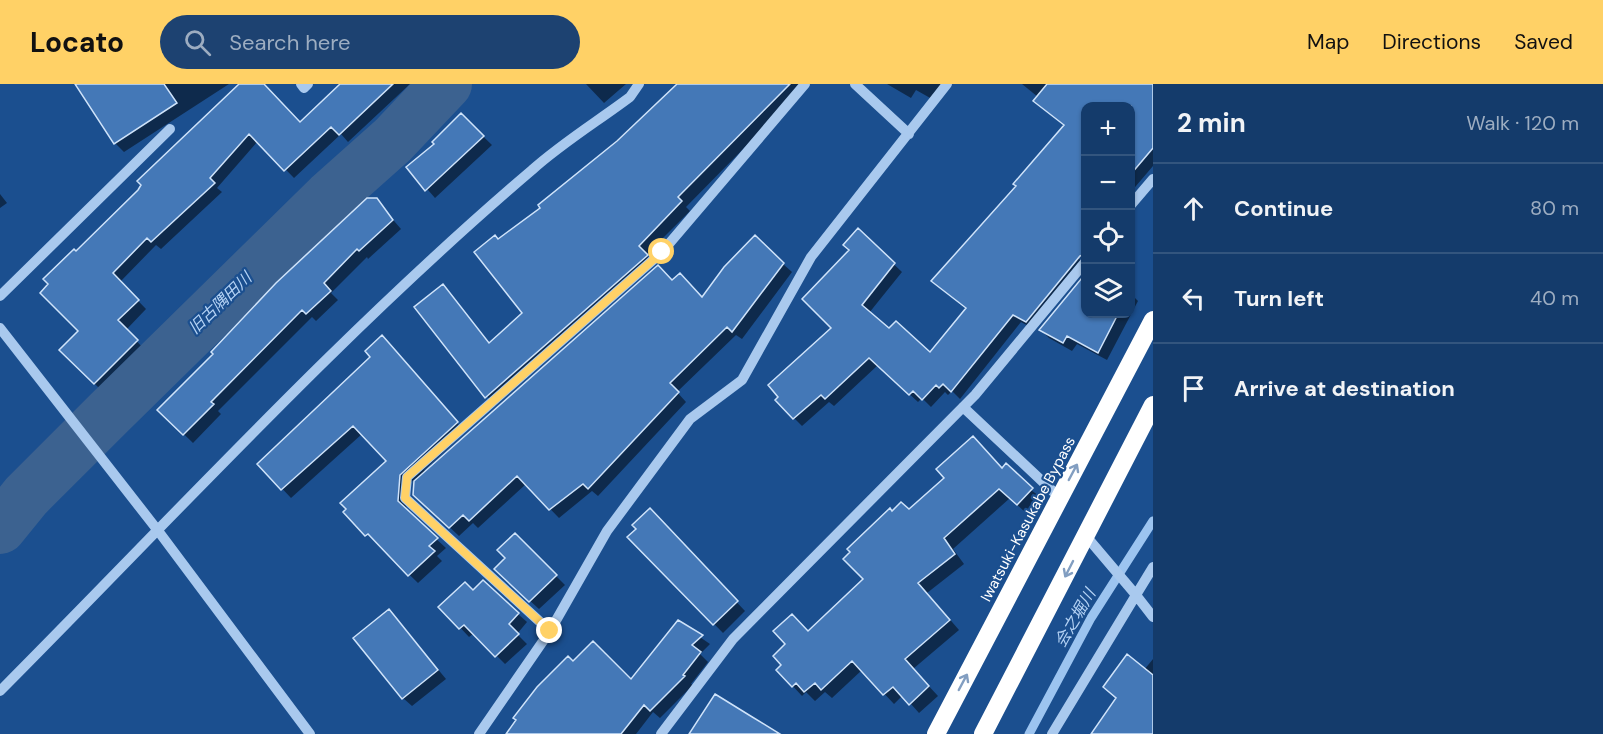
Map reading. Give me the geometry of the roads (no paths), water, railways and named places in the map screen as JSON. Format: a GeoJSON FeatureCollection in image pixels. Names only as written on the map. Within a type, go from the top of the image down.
{"type":"FeatureCollection","features":[{"type":"Feature","properties":{"kind":"highway","name":"Iwatsuki-Kasukabe Bypass"},"geometry":{"type":"LineString","coordinates":[[936,734],[1153,320]]}},
{"type":"Feature","properties":{"kind":"highway"},"geometry":{"type":"LineString","coordinates":[[984,734],[1153,405]]}},
{"type":"Feature","properties":{"kind":"street"},"geometry":{"type":"LineString","coordinates":[[301,84],[304,88],[308,84]]}},
{"type":"Feature","properties":{"kind":"street"},"geometry":{"type":"LineString","coordinates":[[0,691],[159,532],[332,352],[533,168],[630,97],[639,84]]}},
{"type":"Feature","properties":{"kind":"street"},"geometry":{"type":"LineString","coordinates":[[550,631],[405,498],[407,477],[662,252],[805,84]]}},
{"type":"Feature","properties":{"kind":"street"},"geometry":{"type":"LineString","coordinates":[[855,84],[909,134]]}},
{"type":"Feature","properties":{"kind":"street"},"geometry":{"type":"LineString","coordinates":[[479,734],[550,631],[607,531],[690,419],[742,380],[811,257],[947,84]]}},
{"type":"Feature","properties":{"kind":"street"},"geometry":{"type":"LineString","coordinates":[[0,296],[170,129]]}},
{"type":"Feature","properties":{"kind":"street"},"geometry":{"type":"LineString","coordinates":[[1135,201],[1153,179]]}},
{"type":"Feature","properties":{"kind":"street"},"geometry":{"type":"LineString","coordinates":[[661,734],[733,639],[963,407],[1083,264]]}},
{"type":"Feature","properties":{"kind":"street"},"geometry":{"type":"LineString","coordinates":[[0,328],[159,532],[310,734]]}},
{"type":"Feature","properties":{"kind":"street"},"geometry":{"type":"LineString","coordinates":[[963,407],[1060,498]]}},
{"type":"Feature","properties":{"kind":"street"},"geometry":{"type":"LineString","coordinates":[[1086,536],[1153,617]]}},
{"type":"Feature","properties":{"kind":"street"},"geometry":{"type":"LineString","coordinates":[[1052,734],[1153,567]]}},
{"type":"Feature","properties":{"kind":"waterway","name":"旧古隅田川"},"geometry":{"type":"LineString","coordinates":[[0,528],[26,496],[109,413],[329,197],[393,140],[446,84]]}},
{"type":"Feature","properties":{"kind":"waterway","name":"会之堀川"},"geometry":{"type":"LineString","coordinates":[[1029,734],[1091,618],[1153,521]]}}]}
